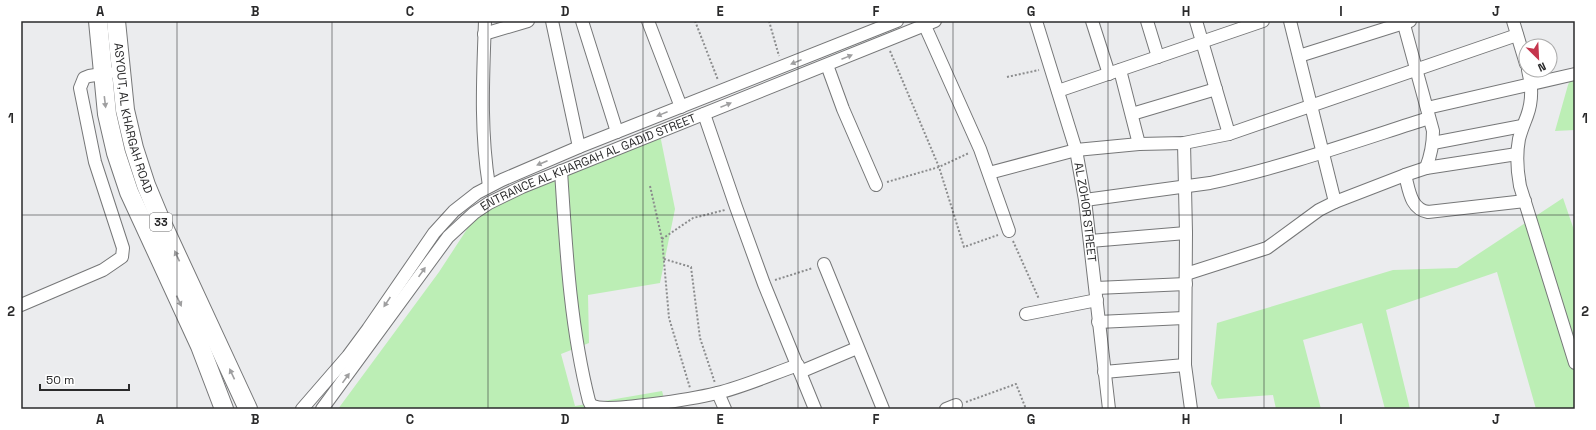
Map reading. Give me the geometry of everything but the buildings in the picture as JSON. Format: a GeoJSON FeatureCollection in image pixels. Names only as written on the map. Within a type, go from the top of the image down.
{"type":"FeatureCollection","features":[{"type":"Feature","properties":{"kind":"highway","name":"ASYOUT, AL KHARGAH ROAD"},"geometry":{"type":"LineString","coordinates":[[98,21],[107,114],[116,153],[129,192],[200,346],[224,409]]}},
{"type":"Feature","properties":{"kind":"highway","name":"ASYOUT, AL KHARGAH ROAD"},"geometry":{"type":"LineString","coordinates":[[116,21],[125,110],[134,148],[146,185],[161,221],[248,409]]}},
{"type":"Feature","properties":{"kind":"street"},"geometry":{"type":"LineString","coordinates":[[485,21],[482,85],[483,140],[489,186]]}},
{"type":"Feature","properties":{"kind":"street"},"geometry":{"type":"LineString","coordinates":[[484,34],[528,21]]}},
{"type":"Feature","properties":{"kind":"street"},"geometry":{"type":"LineString","coordinates":[[552,21],[579,147]]}},
{"type":"Feature","properties":{"kind":"street"},"geometry":{"type":"LineString","coordinates":[[582,21],[617,132]]}},
{"type":"Feature","properties":{"kind":"street"},"geometry":{"type":"LineString","coordinates":[[648,21],[681,107]]}},
{"type":"Feature","properties":{"kind":"street","name":"ENTRANCE AL KHARGAH AL GADID STREET"},"geometry":{"type":"LineString","coordinates":[[302,409],[348,356],[434,233],[459,206],[489,186],[579,147],[897,21]]}},
{"type":"Feature","properties":{"kind":"street","name":"AL ZOHOR STREET"},"geometry":{"type":"LineString","coordinates":[[1036,21],[1076,150],[1085,200],[1109,409]]}},
{"type":"Feature","properties":{"kind":"street"},"geometry":{"type":"LineString","coordinates":[[1092,21],[1132,114],[1139,144]]}},
{"type":"Feature","properties":{"kind":"street"},"geometry":{"type":"LineString","coordinates":[[1147,21],[1158,57]]}},
{"type":"Feature","properties":{"kind":"street"},"geometry":{"type":"LineString","coordinates":[[1196,21],[1229,134]]}},
{"type":"Feature","properties":{"kind":"street"},"geometry":{"type":"LineString","coordinates":[[1058,91],[1202,42],[1241,24],[1263,21]]}},
{"type":"Feature","properties":{"kind":"street"},"geometry":{"type":"LineString","coordinates":[[1290,21],[1335,202]]}},
{"type":"Feature","properties":{"kind":"street"},"geometry":{"type":"LineString","coordinates":[[1514,21],[1518,38]]}},
{"type":"Feature","properties":{"kind":"street"},"geometry":{"type":"LineString","coordinates":[[1299,56],[1406,22],[1416,70],[1433,131],[1431,156],[1426,168]]}},
{"type":"Feature","properties":{"kind":"street"},"geometry":{"type":"LineString","coordinates":[[930,23],[980,149],[1009,231]]}},
{"type":"Feature","properties":{"kind":"street","name":"ENTRANCE AL KHARGAH AL GADID STREET"},"geometry":{"type":"LineString","coordinates":[[322,409],[334,395],[437,251],[460,224],[489,203],[561,171],[930,23]]}},
{"type":"Feature","properties":{"kind":"street"},"geometry":{"type":"LineString","coordinates":[[989,173],[1076,150],[1139,144],[1184,143],[1229,134],[1517,35]]}},
{"type":"Feature","properties":{"kind":"street"},"geometry":{"type":"LineString","coordinates":[[827,65],[843,109],[876,185]]}},
{"type":"Feature","properties":{"kind":"street"},"geometry":{"type":"LineString","coordinates":[[21,305],[103,270],[122,257],[123,248],[95,162],[80,88],[84,78],[89,76],[120,72]]}},
{"type":"Feature","properties":{"kind":"street"},"geometry":{"type":"LineString","coordinates":[[1085,200],[1185,187],[1229,179],[1323,152],[1428,113],[1532,83],[1575,74]]}},
{"type":"Feature","properties":{"kind":"street"},"geometry":{"type":"LineString","coordinates":[[1530,78],[1532,83],[1530,105],[1522,126],[1517,154],[1517,170],[1520,186],[1575,363]]}},
{"type":"Feature","properties":{"kind":"street"},"geometry":{"type":"LineString","coordinates":[[1132,114],[1216,89]]}},
{"type":"Feature","properties":{"kind":"street"},"geometry":{"type":"LineString","coordinates":[[704,114],[764,284],[815,409]]}},
{"type":"Feature","properties":{"kind":"street"},"geometry":{"type":"LineString","coordinates":[[1433,143],[1522,126]]}},
{"type":"Feature","properties":{"kind":"street"},"geometry":{"type":"LineString","coordinates":[[1184,143],[1186,233],[1184,318],[1185,365],[1192,409]]}},
{"type":"Feature","properties":{"kind":"street"},"geometry":{"type":"LineString","coordinates":[[1096,288],[1186,279],[1267,248],[1320,210],[1335,202],[1405,174],[1426,168],[1517,154]]}},
{"type":"Feature","properties":{"kind":"street"},"geometry":{"type":"LineString","coordinates":[[561,171],[569,286],[576,342],[589,401],[594,406],[612,407],[660,403],[718,393],[799,369],[857,348]]}},
{"type":"Feature","properties":{"kind":"street"},"geometry":{"type":"LineString","coordinates":[[1405,174],[1413,201],[1416,207],[1421,211],[1428,212],[1525,201]]}},
{"type":"Feature","properties":{"kind":"street"},"geometry":{"type":"LineString","coordinates":[[1090,241],[1186,233]]}},
{"type":"Feature","properties":{"kind":"street"},"geometry":{"type":"LineString","coordinates":[[824,264],[883,409]]}},
{"type":"Feature","properties":{"kind":"street"},"geometry":{"type":"LineString","coordinates":[[1026,314],[1044,309],[1097,300]]}},
{"type":"Feature","properties":{"kind":"street"},"geometry":{"type":"LineString","coordinates":[[1098,322],[1184,318]]}},
{"type":"Feature","properties":{"kind":"street"},"geometry":{"type":"LineString","coordinates":[[1104,372],[1185,365]]}},
{"type":"Feature","properties":{"kind":"street"},"geometry":{"type":"LineString","coordinates":[[322,386],[334,395]]}},
{"type":"Feature","properties":{"kind":"street"},"geometry":{"type":"LineString","coordinates":[[718,393],[725,409]]}},
{"type":"Feature","properties":{"kind":"path"},"geometry":{"type":"LineString","coordinates":[[695,21],[722,91]]}},
{"type":"Feature","properties":{"kind":"path"},"geometry":{"type":"LineString","coordinates":[[768,21],[783,67]]}},
{"type":"Feature","properties":{"kind":"path"},"geometry":{"type":"LineString","coordinates":[[886,41],[939,167],[964,247],[1009,231],[1044,309]]}},
{"type":"Feature","properties":{"kind":"path"},"geometry":{"type":"LineString","coordinates":[[1007,77],[1050,68]]}},
{"type":"Feature","properties":{"kind":"path"},"geometry":{"type":"LineString","coordinates":[[876,185],[939,167],[980,149]]}},
{"type":"Feature","properties":{"kind":"path"},"geometry":{"type":"LineString","coordinates":[[650,186],[662,239],[669,318],[692,398]]}},
{"type":"Feature","properties":{"kind":"path"},"geometry":{"type":"LineString","coordinates":[[662,239],[694,218],[736,207]]}},
{"type":"Feature","properties":{"kind":"path"},"geometry":{"type":"LineString","coordinates":[[664,260],[691,267],[700,338],[718,393]]}},
{"type":"Feature","properties":{"kind":"path"},"geometry":{"type":"LineString","coordinates":[[764,284],[824,264]]}},
{"type":"Feature","properties":{"kind":"path"},"geometry":{"type":"LineString","coordinates":[[951,407],[1016,384],[1026,409]]}},
{"type":"Feature","properties":{"kind":"green space"},"geometry":{"type":"Polygon","coordinates":[[[1575,69],[1575,130],[1555,131],[1568,85],[1575,69]]]}},
{"type":"Feature","properties":{"kind":"green space"},"geometry":{"type":"Polygon","coordinates":[[[658,125],[675,209],[660,283],[588,295],[589,343],[561,354],[575,406],[662,391],[667,409],[338,409],[439,272],[473,220],[503,193],[658,125]]]}},
{"type":"Feature","properties":{"kind":"green space"},"geometry":{"type":"Polygon","coordinates":[[[1563,198],[1575,233],[1575,409],[1536,409],[1497,272],[1386,310],[1410,409],[1385,409],[1362,323],[1303,340],[1321,409],[1276,409],[1273,395],[1218,399],[1211,384],[1217,323],[1393,270],[1457,268],[1563,198]]]}}]}
